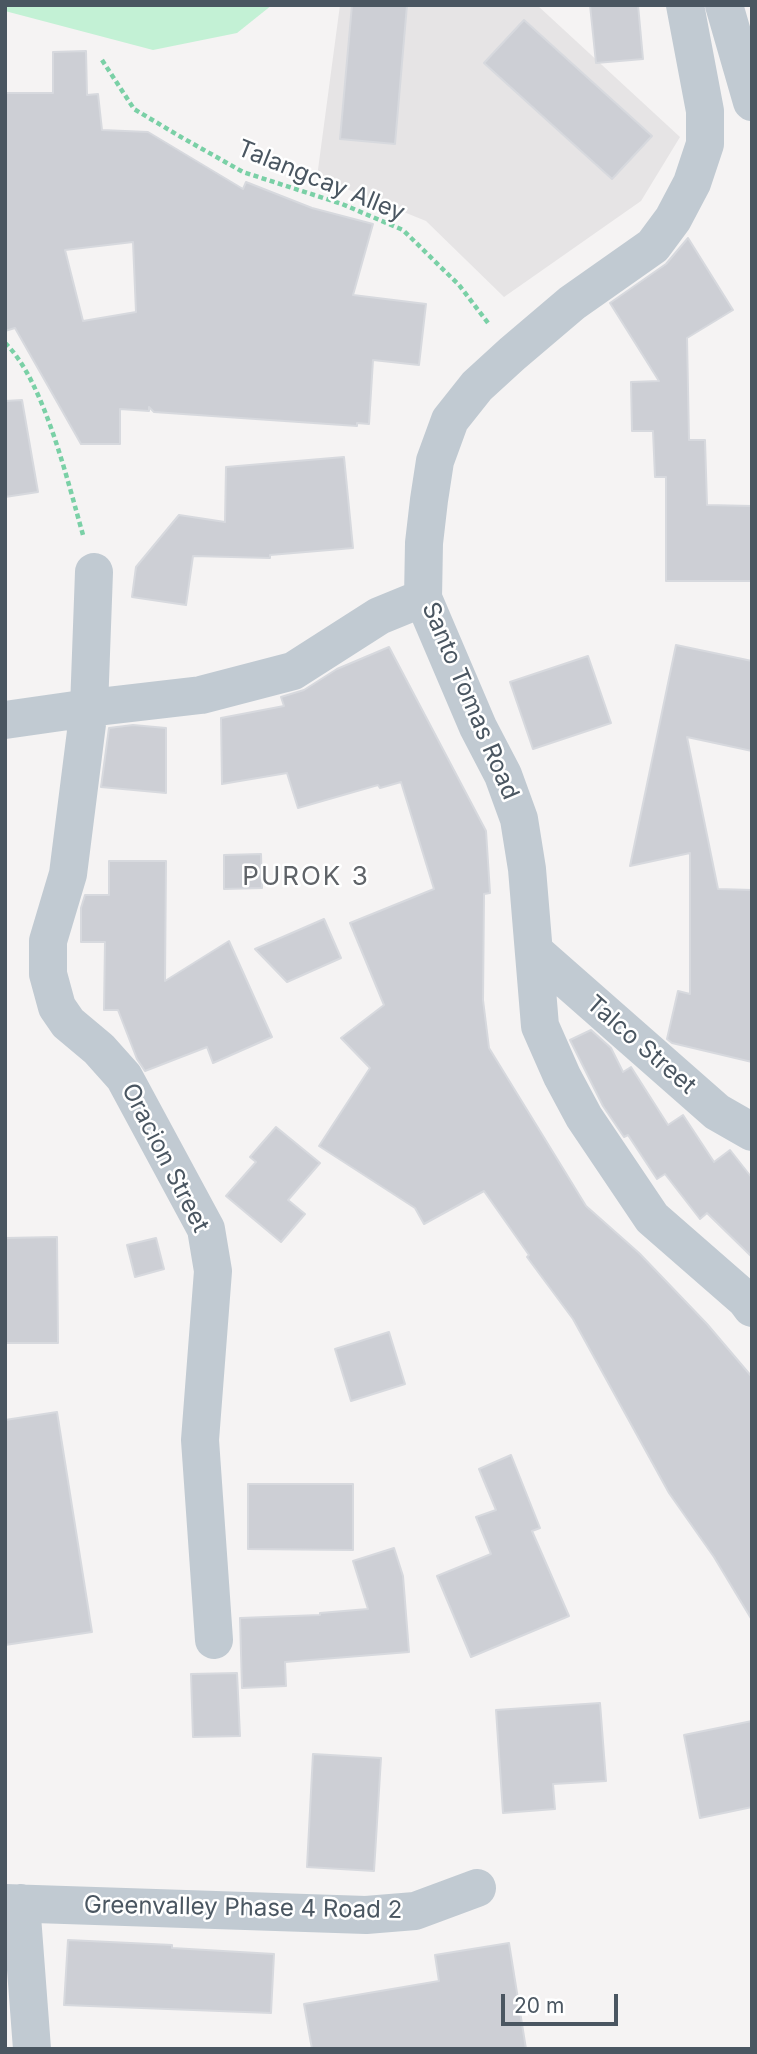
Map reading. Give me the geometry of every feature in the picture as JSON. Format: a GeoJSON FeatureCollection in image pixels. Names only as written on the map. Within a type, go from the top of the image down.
{"type":"FeatureCollection","features":[{"type":"Feature","properties":{"kind":"street","name":"Santo Tomas Road"},"geometry":{"type":"LineString","coordinates":[[685,5],[705,111],[705,144],[692,183],[673,219],[653,246],[572,303],[512,354],[477,386],[450,420],[435,461],[429,500],[424,543],[423,598],[478,727],[503,775],[519,819],[527,869],[540,1026],[584,1117],[652,1218],[752,1308]]}},
{"type":"Feature","properties":{"kind":"street"},"geometry":{"type":"LineString","coordinates":[[724,5],[752,102]]}},
{"type":"Feature","properties":{"kind":"street","name":"Oracion Street"},"geometry":{"type":"LineString","coordinates":[[94,572],[89,708],[68,874],[48,941],[48,974],[57,1007],[68,1023],[99,1049],[124,1077],[206,1229],[213,1271],[200,1440],[214,1640]]}},
{"type":"Feature","properties":{"kind":"street"},"geometry":{"type":"LineString","coordinates":[[5,720],[201,695],[293,670],[379,616],[423,598]]}},
{"type":"Feature","properties":{"kind":"street","name":"Talco Street"},"geometry":{"type":"LineString","coordinates":[[535,952],[717,1112],[752,1132]]}},
{"type":"Feature","properties":{"kind":"street","name":"Greenvalley Phase 4 Road 2"},"geometry":{"type":"LineString","coordinates":[[13,1903],[366,1915],[415,1911],[477,1888]]}},
{"type":"Feature","properties":{"kind":"street"},"geometry":{"type":"LineString","coordinates":[[13,1903],[32,2049]]}},
{"type":"Feature","properties":{"kind":"path","name":"Talangcay Alley"},"geometry":{"type":"LineString","coordinates":[[102,60],[134,110],[181,137],[243,172],[342,204],[403,230],[459,285],[512,354]]}},
{"type":"Feature","properties":{"kind":"path"},"geometry":{"type":"LineString","coordinates":[[5,344],[17,355],[41,402],[94,572]]}},
{"type":"Feature","properties":{"kind":"shaded area"},"geometry":{"type":"Polygon","coordinates":[[[340,5],[537,5],[680,137],[641,201],[504,297],[426,221],[317,177],[340,5]]]}},
{"type":"Feature","properties":{"kind":"green space"},"geometry":{"type":"Polygon","coordinates":[[[5,5],[272,5],[237,33],[153,50],[5,11],[5,5]]]}},
{"type":"Feature","properties":{"kind":"building"},"geometry":{"type":"Polygon","coordinates":[[[352,5],[407,5],[395,144],[340,139],[352,5]]]}},
{"type":"Feature","properties":{"kind":"building"},"geometry":{"type":"Polygon","coordinates":[[[590,5],[638,5],[643,59],[596,63],[590,5]]]}},
{"type":"Feature","properties":{"kind":"building"},"geometry":{"type":"Polygon","coordinates":[[[524,20],[652,136],[612,179],[484,63],[524,20]]]}},
{"type":"Feature","properties":{"kind":"building"},"geometry":{"type":"Polygon","coordinates":[[[86,51],[87,95],[98,94],[102,130],[148,132],[243,189],[246,182],[312,208],[373,224],[353,295],[426,304],[419,365],[373,360],[369,424],[357,423],[357,426],[154,412],[149,407],[149,411],[120,409],[120,444],[81,444],[15,328],[5,331],[5,93],[53,93],[53,52],[86,51]],[[133,242],[65,250],[83,321],[136,312],[133,242]]]}},
{"type":"Feature","properties":{"kind":"building"},"geometry":{"type":"Polygon","coordinates":[[[688,238],[733,310],[687,338],[689,440],[705,440],[707,505],[752,506],[752,581],[666,581],[666,477],[655,477],[653,431],[632,431],[631,382],[659,381],[610,303],[666,264],[688,238]]]}},
{"type":"Feature","properties":{"kind":"building"},"geometry":{"type":"Polygon","coordinates":[[[22,400],[38,492],[5,497],[5,401],[22,400]]]}},
{"type":"Feature","properties":{"kind":"building"},"geometry":{"type":"Polygon","coordinates":[[[344,457],[353,548],[270,555],[270,558],[193,556],[186,605],[132,597],[136,567],[179,515],[225,522],[226,467],[344,457]]]}},
{"type":"Feature","properties":{"kind":"building"},"geometry":{"type":"Polygon","coordinates":[[[676,645],[752,661],[752,751],[687,737],[718,889],[752,890],[752,1062],[672,1043],[667,1039],[678,991],[690,994],[690,853],[630,866],[676,645]]]}},
{"type":"Feature","properties":{"kind":"building"},"geometry":{"type":"Polygon","coordinates":[[[389,647],[486,831],[490,893],[484,894],[483,1000],[489,1048],[586,1206],[639,1253],[707,1324],[752,1377],[752,1620],[714,1557],[669,1493],[573,1319],[527,1257],[529,1255],[484,1191],[424,1224],[415,1208],[319,1146],[370,1068],[341,1038],[384,1005],[350,923],[434,889],[401,782],[380,788],[378,785],[298,808],[287,773],[222,784],[221,718],[284,706],[281,697],[304,690],[337,669],[389,647]]]}},
{"type":"Feature","properties":{"kind":"building"},"geometry":{"type":"Polygon","coordinates":[[[588,656],[611,723],[533,749],[510,682],[588,656]]]}},
{"type":"Feature","properties":{"kind":"building"},"geometry":{"type":"Polygon","coordinates":[[[133,725],[166,728],[166,793],[101,787],[109,728],[133,725]]]}},
{"type":"Feature","properties":{"kind":"building"},"geometry":{"type":"Polygon","coordinates":[[[261,854],[262,888],[224,889],[224,855],[261,854]]]}},
{"type":"Feature","properties":{"kind":"building"},"geometry":{"type":"Polygon","coordinates":[[[109,861],[166,861],[165,981],[229,941],[272,1037],[213,1063],[207,1047],[145,1071],[137,1059],[118,1010],[104,1010],[105,942],[81,942],[81,908],[85,895],[109,895],[109,861]]]}},
{"type":"Feature","properties":{"kind":"building"},"geometry":{"type":"Polygon","coordinates":[[[324,919],[341,958],[287,982],[255,949],[324,919]]]}},
{"type":"Feature","properties":{"kind":"building"},"geometry":{"type":"Polygon","coordinates":[[[591,1030],[611,1048],[623,1072],[631,1067],[668,1125],[683,1115],[714,1162],[730,1150],[752,1178],[752,1257],[707,1213],[700,1219],[665,1174],[657,1179],[628,1135],[624,1137],[603,1106],[570,1040],[591,1030]]]}},
{"type":"Feature","properties":{"kind":"building"},"geometry":{"type":"Polygon","coordinates":[[[276,1127],[320,1163],[288,1200],[305,1214],[281,1242],[226,1196],[256,1162],[250,1157],[276,1127]]]}},
{"type":"Feature","properties":{"kind":"building"},"geometry":{"type":"Polygon","coordinates":[[[57,1237],[58,1343],[5,1343],[5,1238],[57,1237]]]}},
{"type":"Feature","properties":{"kind":"building"},"geometry":{"type":"Polygon","coordinates":[[[156,1238],[164,1269],[135,1277],[127,1245],[156,1238]]]}},
{"type":"Feature","properties":{"kind":"building"},"geometry":{"type":"Polygon","coordinates":[[[389,1332],[405,1384],[351,1401],[335,1349],[389,1332]]]}},
{"type":"Feature","properties":{"kind":"building"},"geometry":{"type":"Polygon","coordinates":[[[57,1412],[92,1632],[5,1645],[5,1420],[57,1412]]]}},
{"type":"Feature","properties":{"kind":"building"},"geometry":{"type":"Polygon","coordinates":[[[511,1455],[540,1528],[532,1531],[569,1616],[471,1657],[437,1576],[491,1554],[476,1517],[496,1510],[479,1469],[511,1455]]]}},
{"type":"Feature","properties":{"kind":"building"},"geometry":{"type":"Polygon","coordinates":[[[248,1484],[353,1484],[353,1550],[248,1549],[248,1484]]]}},
{"type":"Feature","properties":{"kind":"building"},"geometry":{"type":"Polygon","coordinates":[[[394,1548],[403,1576],[409,1652],[285,1662],[286,1686],[242,1688],[240,1618],[320,1615],[368,1609],[353,1561],[394,1548]]]}},
{"type":"Feature","properties":{"kind":"building"},"geometry":{"type":"Polygon","coordinates":[[[237,1673],[240,1736],[193,1737],[191,1674],[237,1673]]]}},
{"type":"Feature","properties":{"kind":"building"},"geometry":{"type":"Polygon","coordinates":[[[600,1703],[606,1781],[553,1784],[555,1809],[503,1813],[496,1710],[600,1703]]]}},
{"type":"Feature","properties":{"kind":"building"},"geometry":{"type":"Polygon","coordinates":[[[752,1721],[752,1807],[700,1818],[684,1735],[752,1721]]]}},
{"type":"Feature","properties":{"kind":"building"},"geometry":{"type":"Polygon","coordinates":[[[313,1754],[381,1758],[374,1871],[307,1867],[313,1754]]]}},
{"type":"Feature","properties":{"kind":"building"},"geometry":{"type":"Polygon","coordinates":[[[68,1940],[274,1954],[271,2013],[64,2005],[68,1940]]]}},
{"type":"Feature","properties":{"kind":"building"},"geometry":{"type":"Polygon","coordinates":[[[509,1943],[526,2049],[312,2049],[304,2004],[439,1981],[435,1955],[509,1943]]]}},
{"type":"Feature","properties":{"kind":"district","name":"PUROK 3"},"geometry":{"type":"Point","coordinates":[306,877]}}]}
